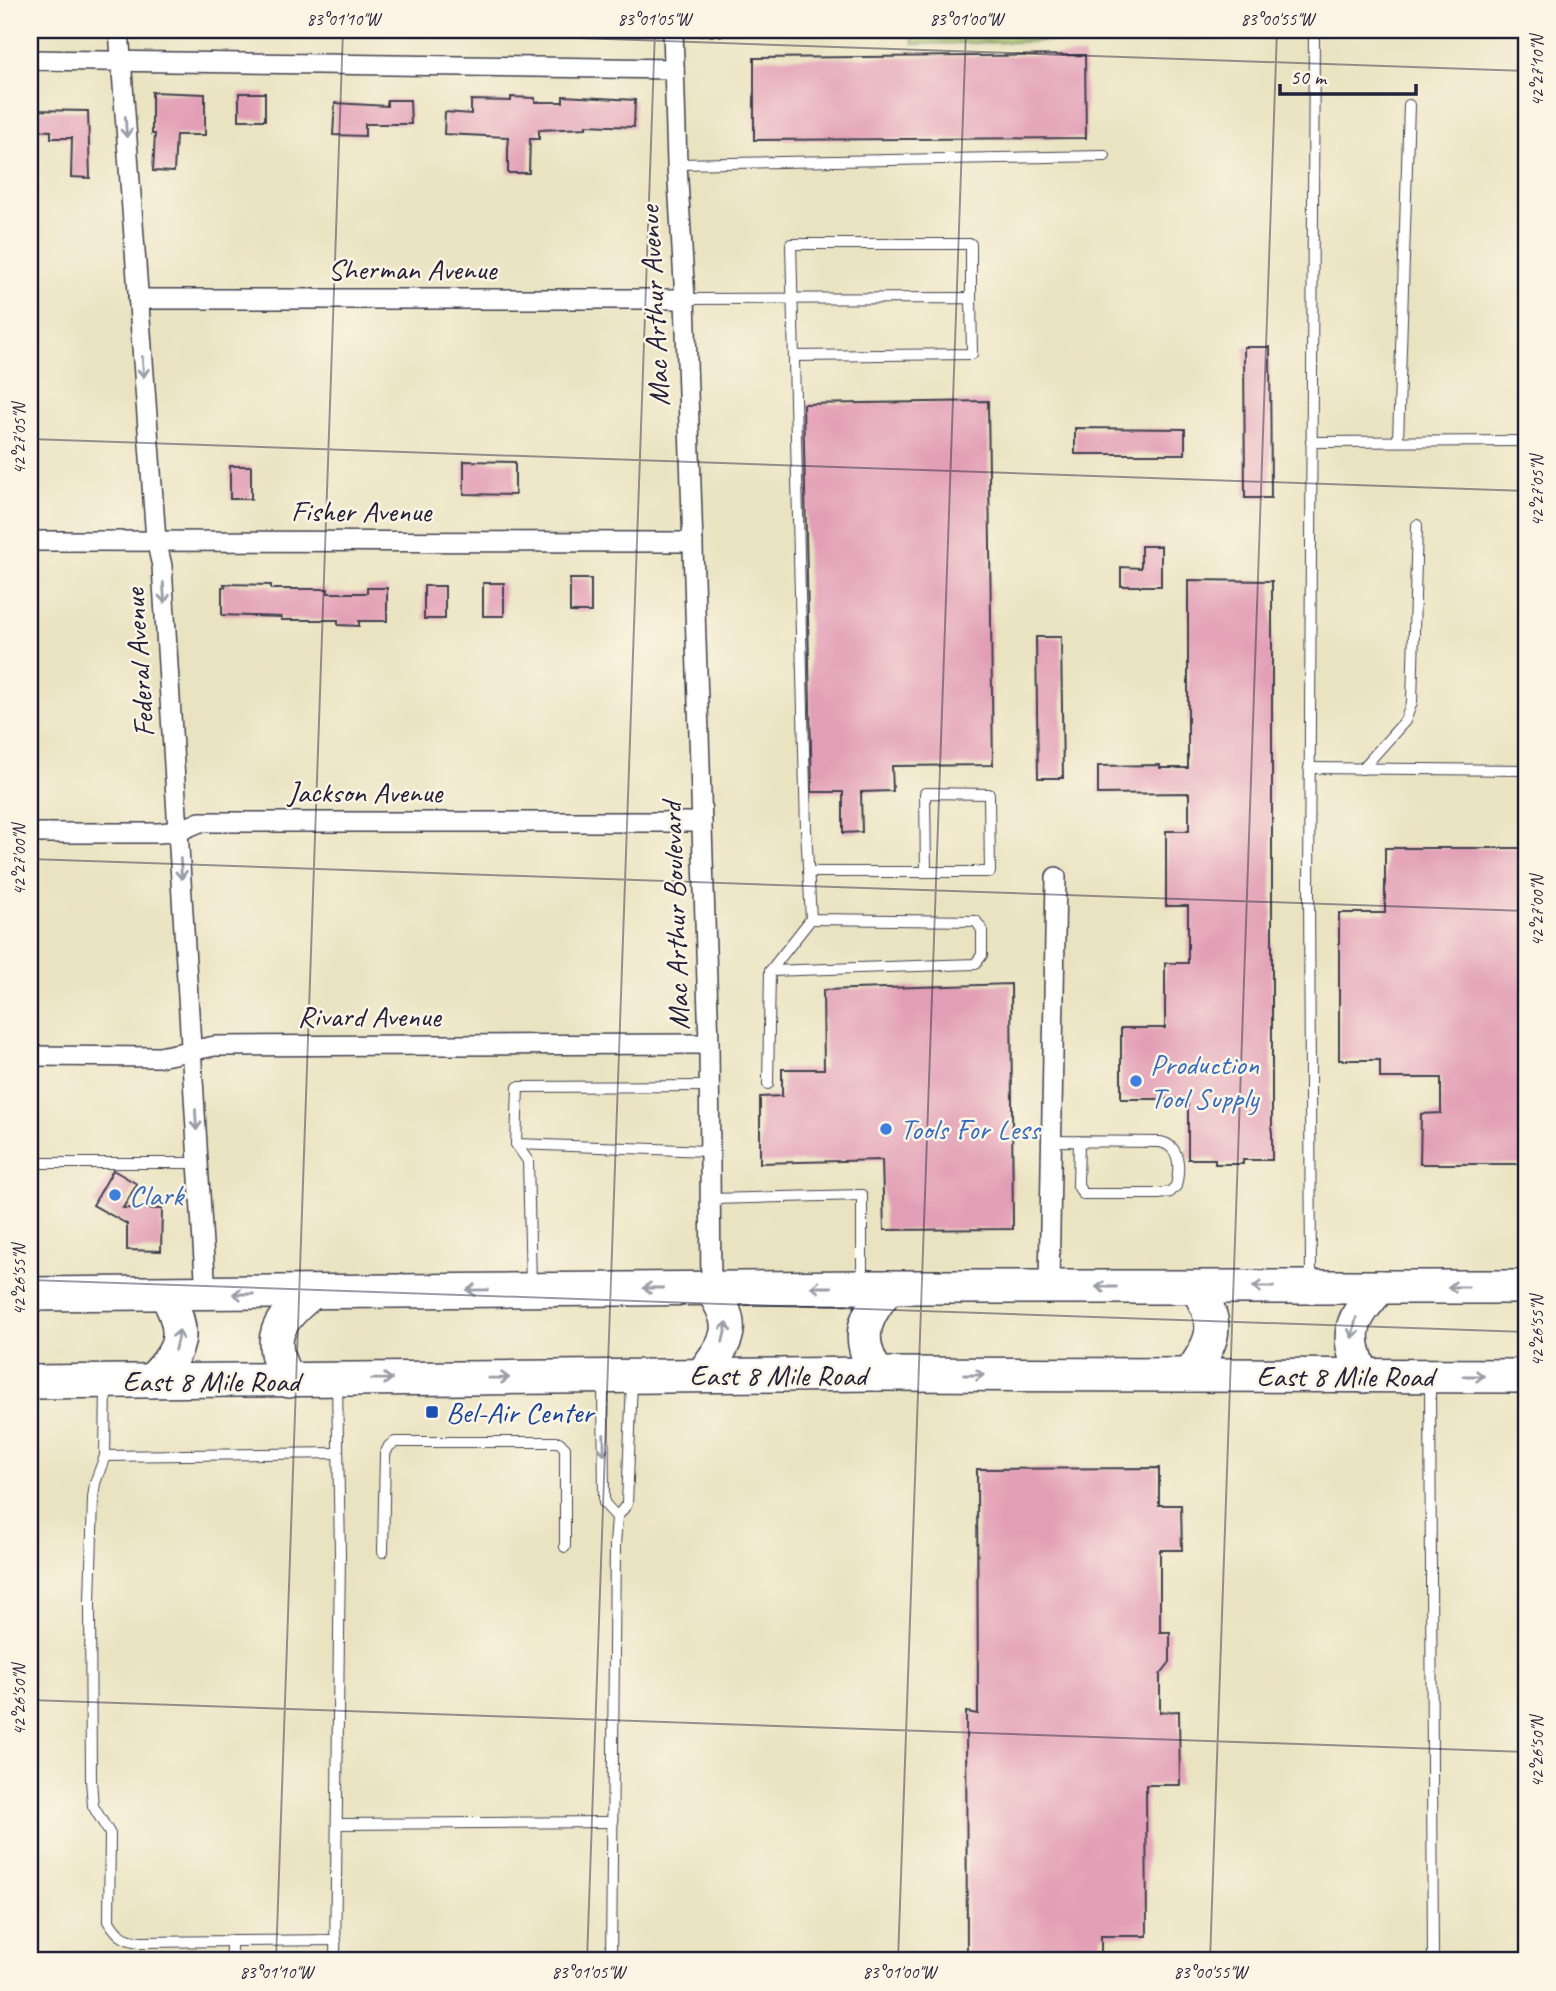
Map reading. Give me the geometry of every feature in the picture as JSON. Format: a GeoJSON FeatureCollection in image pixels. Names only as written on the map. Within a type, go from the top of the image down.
{"type":"FeatureCollection","features":[{"type":"Feature","properties":{"kind":"highway"},"geometry":{"type":"LineString","coordinates":[[875,1287],[863,1338],[868,1360],[877,1374]]}},
{"type":"Feature","properties":{"kind":"highway"},"geometry":{"type":"LineString","coordinates":[[30,1294],[875,1287],[1526,1287]]}},
{"type":"Feature","properties":{"kind":"highway"},"geometry":{"type":"LineString","coordinates":[[1363,1376],[1354,1356],[1351,1333],[1360,1310],[1380,1287]]}},
{"type":"Feature","properties":{"kind":"highway"},"geometry":{"type":"LineString","coordinates":[[702,1375],[719,1352],[729,1325],[727,1315],[711,1288]]}},
{"type":"Feature","properties":{"kind":"highway"},"geometry":{"type":"LineString","coordinates":[[1190,1376],[1208,1348],[1212,1336],[1211,1315],[1197,1288]]}},
{"type":"Feature","properties":{"kind":"highway"},"geometry":{"type":"LineString","coordinates":[[289,1381],[277,1357],[277,1333],[290,1310],[311,1293]]}},
{"type":"Feature","properties":{"kind":"highway"},"geometry":{"type":"LineString","coordinates":[[151,1381],[166,1366],[178,1344],[179,1322],[166,1294]]}},
{"type":"Feature","properties":{"kind":"highway","name":"East 8 Mile Road"},"geometry":{"type":"LineString","coordinates":[[30,1382],[877,1374],[1526,1376]]}},
{"type":"Feature","properties":{"kind":"street","name":"Federal Avenue"},"geometry":{"type":"LineString","coordinates":[[119,30],[156,540],[162,566],[206,1294]]}},
{"type":"Feature","properties":{"kind":"street"},"geometry":{"type":"LineString","coordinates":[[30,60],[121,59],[674,69],[673,33]]}},
{"type":"Feature","properties":{"kind":"street","name":"Mac Arthur Avenue"},"geometry":{"type":"LineString","coordinates":[[674,69],[693,542]]}},
{"type":"Feature","properties":{"kind":"street","name":"Sherman Avenue"},"geometry":{"type":"LineString","coordinates":[[138,299],[685,299]]}},
{"type":"Feature","properties":{"kind":"street","name":"Fisher Avenue"},"geometry":{"type":"LineString","coordinates":[[30,541],[693,542]]}},
{"type":"Feature","properties":{"kind":"street","name":"Mac Arthur Boulevard"},"geometry":{"type":"LineString","coordinates":[[693,542],[709,1044],[711,1288]]}},
{"type":"Feature","properties":{"kind":"street","name":"Jackson Avenue"},"geometry":{"type":"LineString","coordinates":[[30,833],[179,831],[200,822],[702,822]]}},
{"type":"Feature","properties":{"kind":"street"},"geometry":{"type":"LineString","coordinates":[[1049,1287],[1056,877]]}},
{"type":"Feature","properties":{"kind":"street","name":"Rivard Avenue"},"geometry":{"type":"LineString","coordinates":[[30,1056],[159,1056],[215,1046],[709,1044]]}},
{"type":"Feature","properties":{"kind":"lane"},"geometry":{"type":"LineString","coordinates":[[1311,1287],[1309,768],[1314,30]]}},
{"type":"Feature","properties":{"kind":"lane"},"geometry":{"type":"LineString","coordinates":[[1398,441],[1409,106]]}},
{"type":"Feature","properties":{"kind":"lane"},"geometry":{"type":"LineString","coordinates":[[677,164],[1105,156]]}},
{"type":"Feature","properties":{"kind":"lane"},"geometry":{"type":"LineString","coordinates":[[768,1084],[770,971],[811,919],[791,300],[791,244],[971,244],[972,354],[794,356]]}},
{"type":"Feature","properties":{"kind":"lane"},"geometry":{"type":"LineString","coordinates":[[685,299],[971,298]]}},
{"type":"Feature","properties":{"kind":"lane"},"geometry":{"type":"LineString","coordinates":[[1311,442],[1526,442]]}},
{"type":"Feature","properties":{"kind":"lane"},"geometry":{"type":"LineString","coordinates":[[1362,769],[1405,721],[1412,702],[1417,524]]}},
{"type":"Feature","properties":{"kind":"lane"},"geometry":{"type":"LineString","coordinates":[[1309,768],[1526,770]]}},
{"type":"Feature","properties":{"kind":"lane"},"geometry":{"type":"LineString","coordinates":[[808,872],[926,872],[990,872],[989,794],[925,793],[926,872]]}},
{"type":"Feature","properties":{"kind":"lane"},"geometry":{"type":"LineString","coordinates":[[770,971],[975,964],[982,956],[982,930],[975,921],[811,919]]}},
{"type":"Feature","properties":{"kind":"lane"},"geometry":{"type":"LineString","coordinates":[[531,1290],[528,1161],[516,1144],[518,1087],[710,1086]]}},
{"type":"Feature","properties":{"kind":"lane"},"geometry":{"type":"LineString","coordinates":[[1052,1141],[1079,1141],[1170,1144],[1178,1160],[1176,1186],[1170,1192],[1159,1194],[1083,1194],[1078,1186],[1079,1141]]}},
{"type":"Feature","properties":{"kind":"lane"},"geometry":{"type":"LineString","coordinates":[[516,1144],[709,1151]]}},
{"type":"Feature","properties":{"kind":"lane"},"geometry":{"type":"LineString","coordinates":[[30,1163],[199,1163]]}},
{"type":"Feature","properties":{"kind":"lane"},"geometry":{"type":"LineString","coordinates":[[711,1199],[862,1195],[875,1287]]}},
{"type":"Feature","properties":{"kind":"lane"},"geometry":{"type":"LineString","coordinates":[[617,1517],[604,1503],[618,1376]]}},
{"type":"Feature","properties":{"kind":"lane"},"geometry":{"type":"LineString","coordinates":[[611,1961],[613,1607],[617,1517],[627,1504],[618,1376]]}},
{"type":"Feature","properties":{"kind":"lane"},"geometry":{"type":"LineString","coordinates":[[1430,1376],[1433,1961]]}},
{"type":"Feature","properties":{"kind":"lane"},"geometry":{"type":"LineString","coordinates":[[335,1961],[340,1565],[337,1380]]}},
{"type":"Feature","properties":{"kind":"lane"},"geometry":{"type":"LineString","coordinates":[[106,1381],[105,1456],[93,1497],[90,1602],[91,1780],[93,1806],[110,1834],[109,1921],[116,1934],[133,1941],[336,1940]]}},
{"type":"Feature","properties":{"kind":"lane"},"geometry":{"type":"LineString","coordinates":[[383,1552],[385,1454],[389,1446],[396,1442],[559,1442],[565,1448],[565,1547]]}},
{"type":"Feature","properties":{"kind":"lane"},"geometry":{"type":"LineString","coordinates":[[105,1456],[338,1453]]}},
{"type":"Feature","properties":{"kind":"lane"},"geometry":{"type":"LineString","coordinates":[[338,1824],[612,1822]]}},
{"type":"Feature","properties":{"kind":"lane"},"geometry":{"type":"LineString","coordinates":[[231,1941],[231,1961]]}},
{"type":"Feature","properties":{"kind":"path"},"geometry":{"type":"LineString","coordinates":[[673,33],[1172,30]]}},
{"type":"Feature","properties":{"kind":"green space"},"geometry":{"type":"Polygon","coordinates":[[[912,30],[1297,30],[1297,36],[913,44],[912,30]]]}},
{"type":"Feature","properties":{"kind":"building"},"geometry":{"type":"Polygon","coordinates":[[[1085,55],[1086,138],[754,140],[754,58],[1085,55]]]}},
{"type":"Feature","properties":{"kind":"building"},"geometry":{"type":"Polygon","coordinates":[[[152,92],[205,94],[205,135],[176,135],[174,172],[153,171],[155,134],[152,134],[152,92]]]}},
{"type":"Feature","properties":{"kind":"building"},"geometry":{"type":"Polygon","coordinates":[[[239,93],[265,93],[265,120],[239,120],[239,93]]]}},
{"type":"Feature","properties":{"kind":"building"},"geometry":{"type":"Polygon","coordinates":[[[563,96],[635,100],[634,127],[586,125],[586,128],[539,130],[539,139],[530,139],[529,173],[508,173],[508,137],[444,134],[445,112],[471,114],[471,100],[511,101],[511,97],[535,98],[535,102],[563,102],[563,96]]]}},
{"type":"Feature","properties":{"kind":"building"},"geometry":{"type":"Polygon","coordinates":[[[387,100],[410,100],[411,124],[365,124],[365,136],[333,135],[335,103],[387,106],[387,100]]]}},
{"type":"Feature","properties":{"kind":"building"},"geometry":{"type":"Polygon","coordinates":[[[30,110],[88,111],[90,178],[71,177],[72,138],[51,138],[51,131],[30,130],[30,110]]]}},
{"type":"Feature","properties":{"kind":"building"},"geometry":{"type":"Polygon","coordinates":[[[1244,347],[1270,347],[1271,498],[1245,498],[1244,347]]]}},
{"type":"Feature","properties":{"kind":"building"},"geometry":{"type":"Polygon","coordinates":[[[988,401],[993,765],[892,766],[893,791],[861,792],[862,832],[843,833],[843,792],[812,792],[803,404],[988,401]]]}},
{"type":"Feature","properties":{"kind":"building"},"geometry":{"type":"Polygon","coordinates":[[[1075,428],[1185,429],[1185,454],[1075,454],[1075,428]]]}},
{"type":"Feature","properties":{"kind":"building"},"geometry":{"type":"Polygon","coordinates":[[[464,461],[515,462],[515,495],[464,494],[464,461]]]}},
{"type":"Feature","properties":{"kind":"building"},"geometry":{"type":"Polygon","coordinates":[[[230,466],[251,466],[251,499],[230,499],[230,466]]]}},
{"type":"Feature","properties":{"kind":"building"},"geometry":{"type":"Polygon","coordinates":[[[1141,546],[1161,546],[1161,586],[1121,586],[1121,567],[1141,568],[1141,546]]]}},
{"type":"Feature","properties":{"kind":"building"},"geometry":{"type":"Polygon","coordinates":[[[570,579],[591,579],[591,612],[570,612],[570,579]]]}},
{"type":"Feature","properties":{"kind":"building"},"geometry":{"type":"Polygon","coordinates":[[[1188,580],[1272,581],[1272,1160],[1243,1160],[1243,1164],[1215,1164],[1215,1159],[1188,1159],[1188,1099],[1121,1099],[1121,1028],[1165,1028],[1165,963],[1188,963],[1188,906],[1166,906],[1166,831],[1189,831],[1189,793],[1098,794],[1098,766],[1160,765],[1160,768],[1188,768],[1188,580]]]}},
{"type":"Feature","properties":{"kind":"building"},"geometry":{"type":"Polygon","coordinates":[[[483,583],[504,583],[504,616],[483,616],[483,583]]]}},
{"type":"Feature","properties":{"kind":"building"},"geometry":{"type":"Polygon","coordinates":[[[224,584],[271,585],[271,589],[328,589],[328,593],[367,593],[367,588],[387,588],[387,621],[359,621],[359,626],[338,625],[338,620],[281,620],[281,617],[222,615],[224,584]]]}},
{"type":"Feature","properties":{"kind":"building"},"geometry":{"type":"Polygon","coordinates":[[[424,586],[445,586],[445,619],[424,619],[424,586]]]}},
{"type":"Feature","properties":{"kind":"building"},"geometry":{"type":"Polygon","coordinates":[[[1036,637],[1061,637],[1063,778],[1038,778],[1036,637]]]}},
{"type":"Feature","properties":{"kind":"building"},"geometry":{"type":"Polygon","coordinates":[[[1385,848],[1526,848],[1526,1164],[1420,1164],[1421,1114],[1441,1113],[1441,1078],[1380,1078],[1380,1060],[1339,1060],[1339,913],[1385,913],[1385,848]]]}},
{"type":"Feature","properties":{"kind":"building","name":"Tools For Less"},"geometry":{"type":"Polygon","coordinates":[[[1011,984],[1013,1229],[884,1230],[882,1160],[760,1163],[760,1097],[782,1096],[782,1069],[824,1069],[823,990],[1011,984]]]}},
{"type":"Feature","properties":{"kind":"building"},"geometry":{"type":"Polygon","coordinates":[[[113,1170],[137,1184],[123,1208],[162,1209],[161,1251],[127,1250],[127,1224],[93,1205],[113,1170]]]}},
{"type":"Feature","properties":{"kind":"building"},"geometry":{"type":"Polygon","coordinates":[[[1159,1468],[1159,1505],[1181,1505],[1182,1550],[1160,1550],[1160,1632],[1170,1632],[1170,1662],[1160,1675],[1160,1712],[1179,1711],[1180,1785],[1146,1785],[1147,1936],[1101,1936],[1101,1961],[967,1961],[966,1712],[978,1714],[977,1469],[1159,1468]]]}},
{"type":"Feature","properties":{"kind":"place","name":"Production Tool Supply"},"geometry":{"type":"Point","coordinates":[1136,1081]}},
{"type":"Feature","properties":{"kind":"place","name":"Tools For Less"},"geometry":{"type":"Point","coordinates":[886,1129]}},
{"type":"Feature","properties":{"kind":"place","name":"Clark"},"geometry":{"type":"Point","coordinates":[115,1195]}},
{"type":"Feature","properties":{"kind":"place","name":"Bel-Air Center"},"geometry":{"type":"Point","coordinates":[432,1412]}}]}
